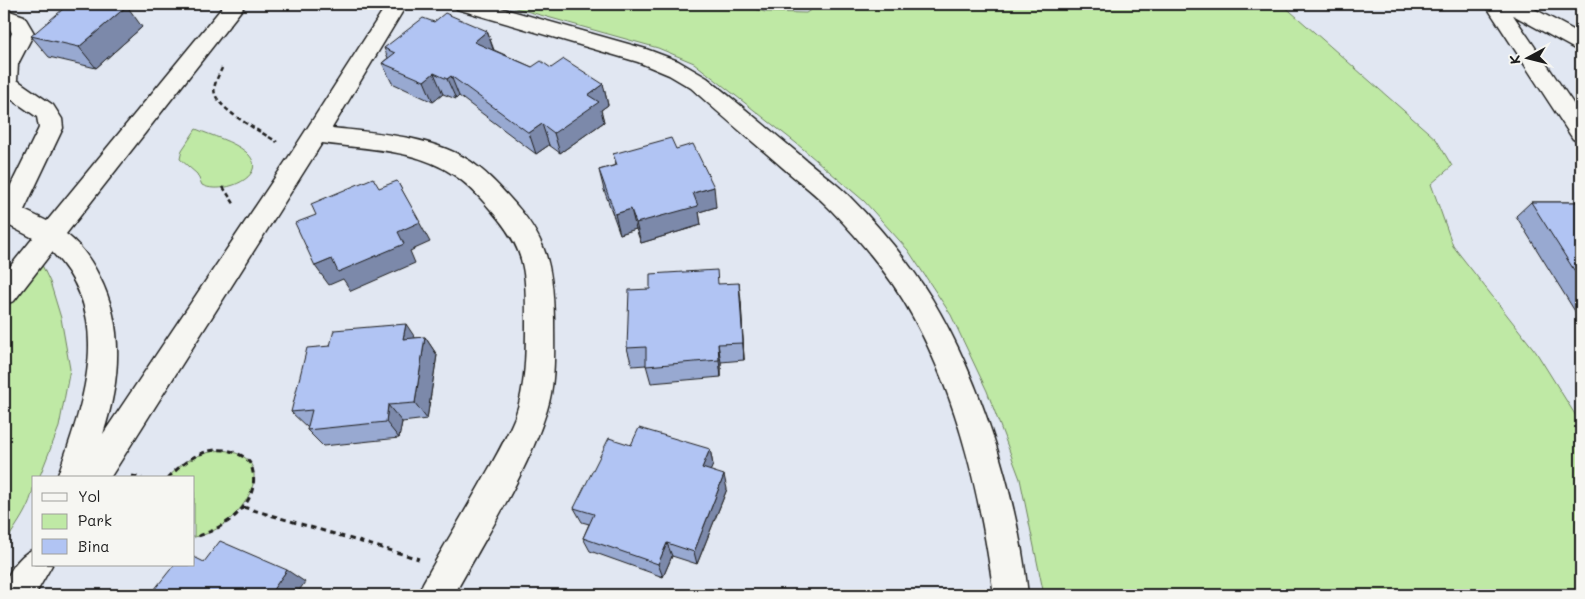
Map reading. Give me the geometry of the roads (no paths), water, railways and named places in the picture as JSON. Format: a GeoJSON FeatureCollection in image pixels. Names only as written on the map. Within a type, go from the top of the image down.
{"type":"FeatureCollection","features":[{"type":"Feature","properties":{"kind":"street"},"geometry":{"type":"LineString","coordinates":[[4,293],[236,4]]}},
{"type":"Feature","properties":{"kind":"street"},"geometry":{"type":"LineString","coordinates":[[93,476],[301,158],[397,4]]}},
{"type":"Feature","properties":{"kind":"street"},"geometry":{"type":"LineString","coordinates":[[464,4],[638,54],[683,72],[838,201],[856,219],[879,246],[923,309],[947,357],[963,397],[984,461],[999,519],[1011,595]]}},
{"type":"Feature","properties":{"kind":"street"},"geometry":{"type":"LineString","coordinates":[[1495,4],[1581,133]]}},
{"type":"Feature","properties":{"kind":"street"},"geometry":{"type":"LineString","coordinates":[[1508,4],[1581,43]]}},
{"type":"Feature","properties":{"kind":"street"},"geometry":{"type":"LineString","coordinates":[[4,16],[16,21],[23,33],[6,67],[4,77],[6,84],[45,111],[50,119],[50,128],[46,141],[6,214],[61,244],[88,279],[99,308],[103,339],[102,376],[94,417],[74,476]]}},
{"type":"Feature","properties":{"kind":"street"},"geometry":{"type":"LineString","coordinates":[[316,134],[403,146],[432,153],[458,166],[480,181],[518,223],[531,243],[540,273],[540,341],[534,401],[519,442],[490,499],[435,595]]}},
{"type":"Feature","properties":{"kind":"street"},"geometry":{"type":"LineString","coordinates":[[16,595],[34,566]]}}]}
